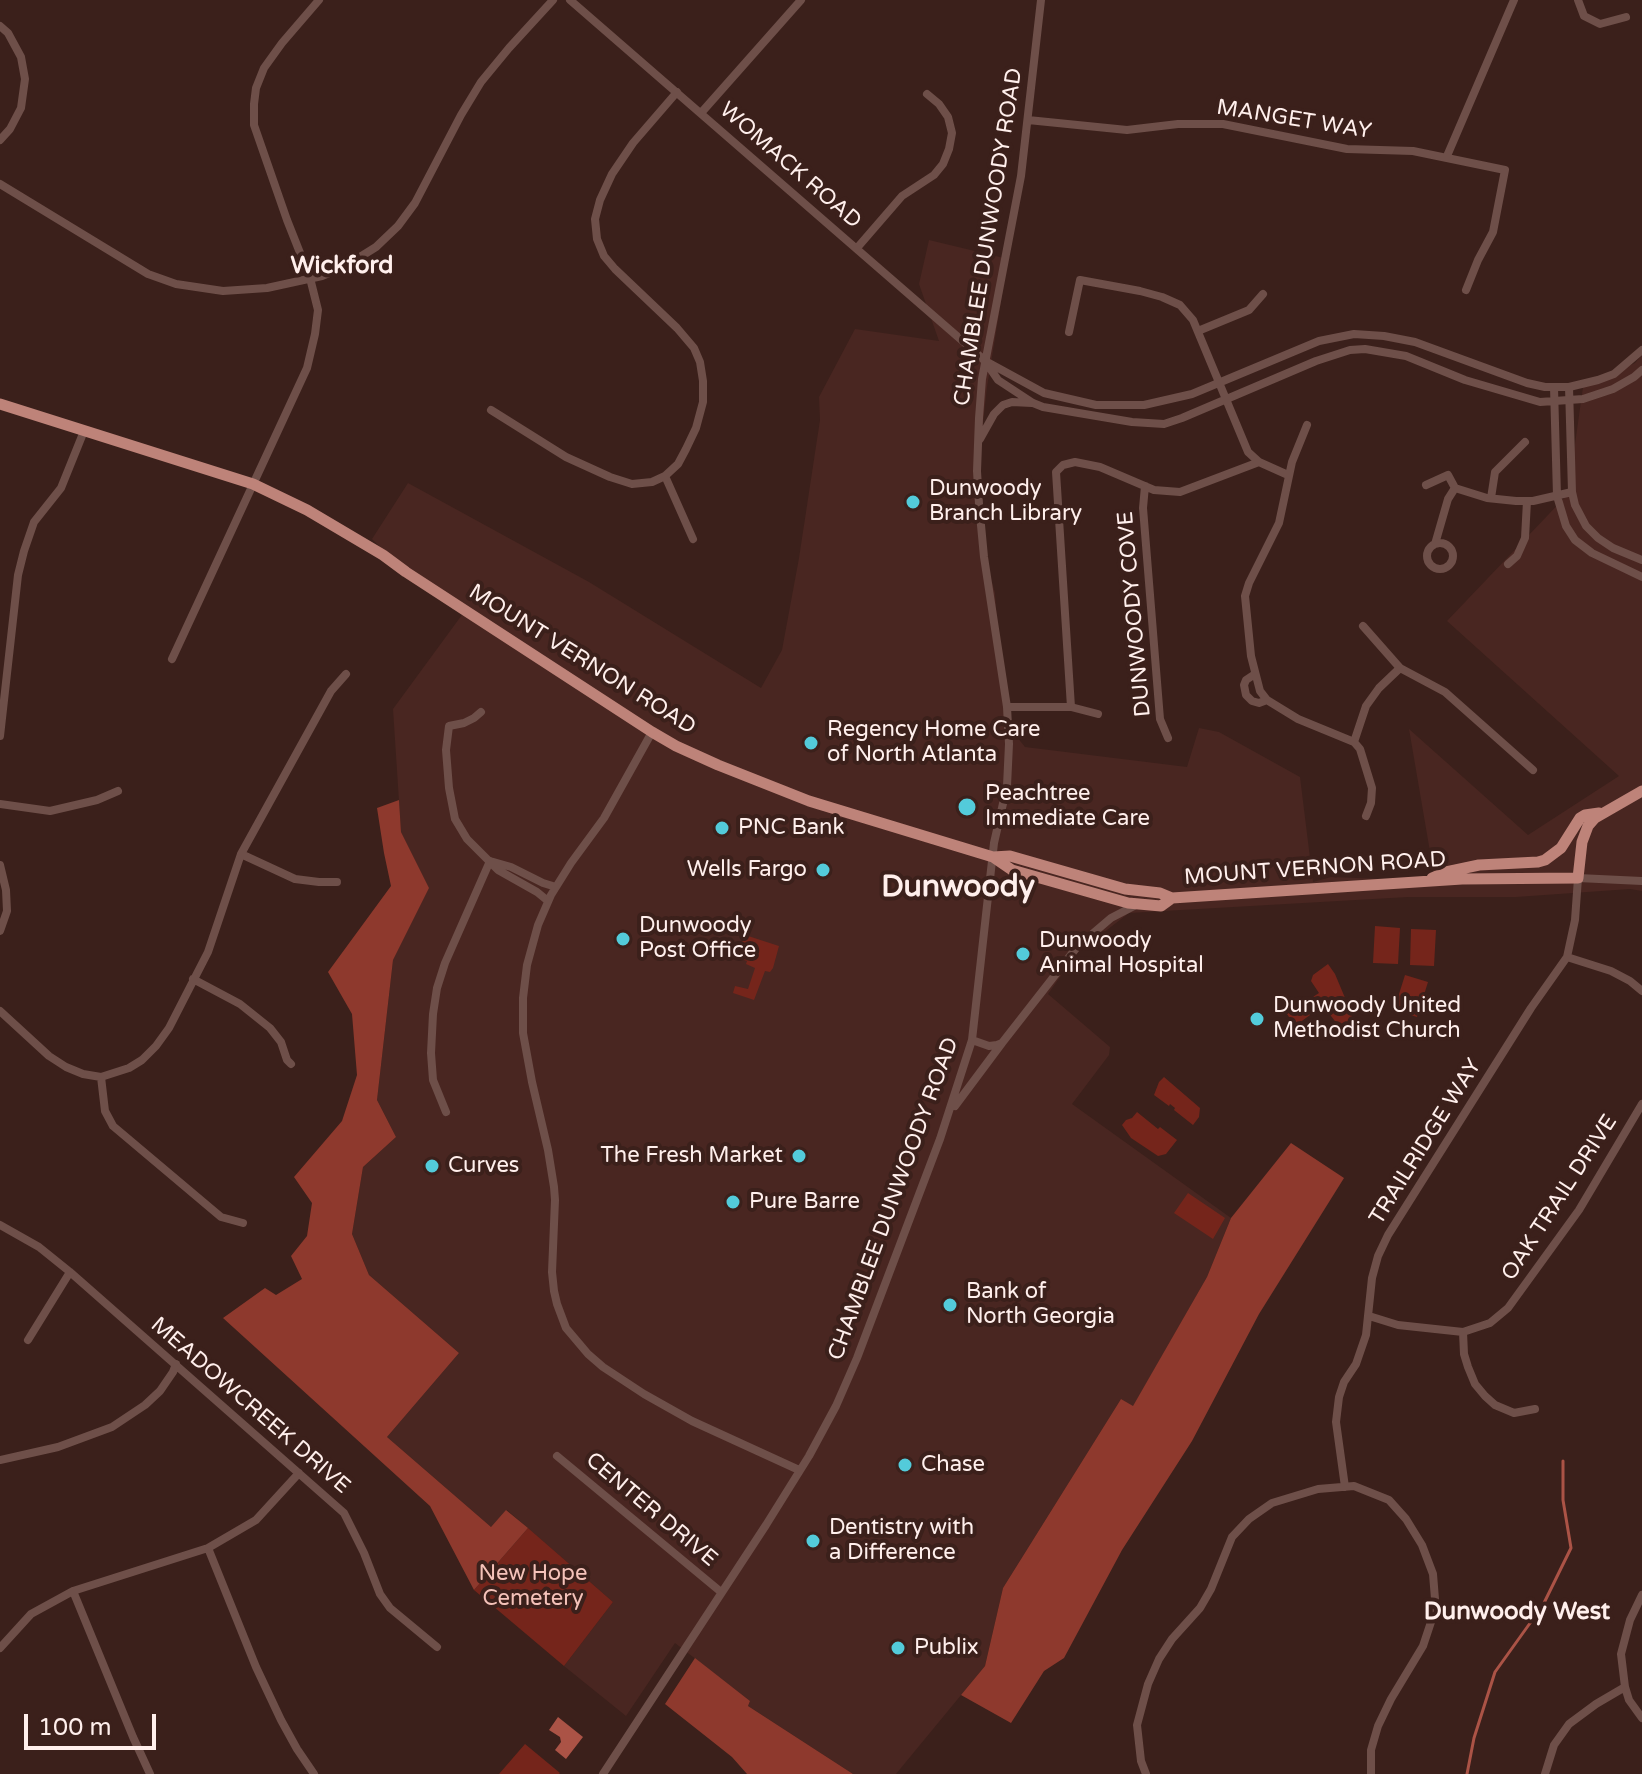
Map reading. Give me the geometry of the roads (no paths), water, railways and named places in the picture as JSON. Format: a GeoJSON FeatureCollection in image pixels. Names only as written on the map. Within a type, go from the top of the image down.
{"type":"FeatureCollection","features":[{"type":"Feature","properties":{"kind":"main road","name":"MOUNT VERNON ROAD"},"geometry":{"type":"LineString","coordinates":[[0,404],[254,479],[383,555],[652,732],[691,753],[766,785],[837,810],[993,857],[1010,856],[1108,884],[1172,898],[1486,878],[1578,878]]}},
{"type":"Feature","properties":{"kind":"main road"},"geometry":{"type":"LineString","coordinates":[[1578,878],[1582,842],[1591,822],[1642,791]]}},
{"type":"Feature","properties":{"kind":"main road"},"geometry":{"type":"LineString","coordinates":[[1426,881],[1446,872],[1479,865],[1545,860],[1561,848],[1580,818],[1604,813]]}},
{"type":"Feature","properties":{"kind":"main road"},"geometry":{"type":"LineString","coordinates":[[993,857],[1012,870],[1136,905],[1161,906],[1172,898]]}},
{"type":"Feature","properties":{"kind":"street"},"geometry":{"type":"LineString","coordinates":[[0,184],[148,274],[176,284],[223,291],[267,288],[344,267],[376,247],[398,226],[415,203],[481,82],[553,0]]}},
{"type":"Feature","properties":{"kind":"street","name":"WOMACK ROAD"},"geometry":{"type":"LineString","coordinates":[[570,0],[985,361]]}},
{"type":"Feature","properties":{"kind":"street"},"geometry":{"type":"LineString","coordinates":[[701,113],[801,0]]}},
{"type":"Feature","properties":{"kind":"street","name":"CHAMBLEE DUNWOODY ROAD"},"geometry":{"type":"LineString","coordinates":[[603,1774],[766,1525],[836,1406],[949,1113],[972,1040],[993,857],[1008,772],[1007,707],[984,557],[977,471],[981,389],[1021,176],[1041,0]]}},
{"type":"Feature","properties":{"kind":"street"},"geometry":{"type":"LineString","coordinates":[[1447,156],[1514,0]]}},
{"type":"Feature","properties":{"kind":"street"},"geometry":{"type":"LineString","coordinates":[[1578,0],[1584,16],[1600,24],[1626,17]]}},
{"type":"Feature","properties":{"kind":"street"},"geometry":{"type":"LineString","coordinates":[[172,659],[307,368],[318,310],[310,278],[254,125],[254,104],[264,68],[317,1]]}},
{"type":"Feature","properties":{"kind":"street"},"geometry":{"type":"LineString","coordinates":[[0,26],[8,33],[21,57],[25,79],[21,108],[0,140]]}},
{"type":"Feature","properties":{"kind":"street"},"geometry":{"type":"LineString","coordinates":[[491,410],[566,457],[632,484],[652,482],[665,476],[678,464],[696,428],[703,402],[700,362],[694,348],[677,328],[604,256],[597,239],[595,219],[612,174],[633,143],[677,92]]}},
{"type":"Feature","properties":{"kind":"street"},"geometry":{"type":"LineString","coordinates":[[857,248],[902,196],[934,175],[943,164],[952,133],[948,117],[927,94]]}},
{"type":"Feature","properties":{"kind":"street","name":"MANGET WAY"},"geometry":{"type":"LineString","coordinates":[[1028,120],[1127,130],[1178,124],[1223,124],[1347,149],[1413,151],[1505,170],[1493,232],[1466,290]]}},
{"type":"Feature","properties":{"kind":"street"},"geometry":{"type":"LineString","coordinates":[[1069,332],[1080,280],[1140,291],[1180,305],[1198,331],[1248,452],[1259,462],[1288,475]]}},
{"type":"Feature","properties":{"kind":"street"},"geometry":{"type":"LineString","coordinates":[[1198,331],[1249,310],[1263,294]]}},
{"type":"Feature","properties":{"kind":"street"},"geometry":{"type":"LineString","coordinates":[[985,361],[1044,393],[1096,405],[1144,405],[1192,394],[1319,341],[1354,334],[1415,342],[1527,383],[1554,387],[1569,387],[1614,374],[1642,350]]}},
{"type":"Feature","properties":{"kind":"street"},"geometry":{"type":"LineString","coordinates":[[985,361],[998,380],[1043,407],[1098,418],[1164,424],[1350,350],[1365,349],[1406,356],[1465,380],[1540,402],[1583,399],[1613,389],[1642,370]]}},
{"type":"Feature","properties":{"kind":"street"},"geometry":{"type":"LineString","coordinates":[[1554,387],[1557,496],[1563,519],[1575,540],[1592,553],[1642,577]]}},
{"type":"Feature","properties":{"kind":"street"},"geometry":{"type":"LineString","coordinates":[[1569,387],[1575,505],[1592,533],[1613,548],[1642,560]]}},
{"type":"Feature","properties":{"kind":"street"},"geometry":{"type":"LineString","coordinates":[[979,442],[994,414],[1003,405],[1033,403]]}},
{"type":"Feature","properties":{"kind":"street"},"geometry":{"type":"LineString","coordinates":[[1307,425],[1288,475],[1279,523],[1245,596],[1251,656],[1260,691],[1267,700],[1298,719],[1354,742],[1360,749],[1372,788],[1366,816]]}},
{"type":"Feature","properties":{"kind":"street"},"geometry":{"type":"LineString","coordinates":[[0,736],[4,657],[24,551],[34,522],[61,488],[84,431]]}},
{"type":"Feature","properties":{"kind":"street"},"geometry":{"type":"LineString","coordinates":[[1491,498],[1495,472],[1525,442]]}},
{"type":"Feature","properties":{"kind":"street"},"geometry":{"type":"LineString","coordinates":[[1071,707],[1056,472],[1063,465],[1075,462],[1100,467],[1154,490],[1180,492],[1259,462]]}},
{"type":"Feature","properties":{"kind":"street"},"geometry":{"type":"LineString","coordinates":[[1426,485],[1448,475],[1455,488],[1491,498],[1527,501],[1572,492]]}},
{"type":"Feature","properties":{"kind":"street"},"geometry":{"type":"LineString","coordinates":[[665,476],[693,539]]}},
{"type":"Feature","properties":{"kind":"street","name":"DUNWOODY COVE"},"geometry":{"type":"LineString","coordinates":[[1145,486],[1143,508],[1160,719],[1168,738]]}},
{"type":"Feature","properties":{"kind":"street"},"geometry":{"type":"LineString","coordinates":[[1435,544],[1448,499],[1455,488]]}},
{"type":"Feature","properties":{"kind":"street"},"geometry":{"type":"LineString","coordinates":[[1508,564],[1517,556],[1525,538],[1527,501]]}},
{"type":"Feature","properties":{"kind":"street"},"geometry":{"type":"LineString","coordinates":[[1363,626],[1400,668],[1445,692],[1533,770]]}},
{"type":"Feature","properties":{"kind":"street"},"geometry":{"type":"LineString","coordinates":[[1354,742],[1366,706],[1400,668]]}},
{"type":"Feature","properties":{"kind":"street"},"geometry":{"type":"LineString","coordinates":[[0,1011],[49,1056],[83,1074],[101,1077],[129,1068],[142,1060],[169,1028],[208,952],[241,854],[331,691],[346,674]]}},
{"type":"Feature","properties":{"kind":"street"},"geometry":{"type":"LineString","coordinates":[[1255,674],[1246,680],[1246,695],[1259,703],[1267,700]]}},
{"type":"Feature","properties":{"kind":"street"},"geometry":{"type":"LineString","coordinates":[[1007,707],[1071,707],[1098,714]]}},
{"type":"Feature","properties":{"kind":"street"},"geometry":{"type":"LineString","coordinates":[[481,712],[464,723],[449,726],[446,750],[455,819],[467,839],[498,870],[548,901]]}},
{"type":"Feature","properties":{"kind":"street"},"geometry":{"type":"LineString","coordinates":[[652,732],[604,818],[548,901],[538,925],[524,980],[526,1052],[555,1200],[552,1272],[557,1304],[566,1327],[603,1367],[692,1421],[799,1470]]}},
{"type":"Feature","properties":{"kind":"street"},"geometry":{"type":"LineString","coordinates":[[0,804],[50,811],[97,800],[118,791]]}},
{"type":"Feature","properties":{"kind":"street"},"geometry":{"type":"LineString","coordinates":[[241,854],[295,879],[337,882]]}},
{"type":"Feature","properties":{"kind":"street"},"geometry":{"type":"LineString","coordinates":[[490,861],[556,887]]}},
{"type":"Feature","properties":{"kind":"street"},"geometry":{"type":"LineString","coordinates":[[446,1112],[433,1080],[432,1027],[437,988],[490,861]]}},
{"type":"Feature","properties":{"kind":"street"},"geometry":{"type":"LineString","coordinates":[[0,865],[7,911],[0,931]]}},
{"type":"Feature","properties":{"kind":"street"},"geometry":{"type":"LineString","coordinates":[[1578,878],[1575,920],[1567,957],[1611,971],[1642,991]]}},
{"type":"Feature","properties":{"kind":"street","name":"MOUNT VERNON ROAD"},"geometry":{"type":"LineString","coordinates":[[1578,878],[1642,881]]}},
{"type":"Feature","properties":{"kind":"street"},"geometry":{"type":"LineString","coordinates":[[1103,897],[1111,918]]}},
{"type":"Feature","properties":{"kind":"street"},"geometry":{"type":"LineString","coordinates":[[949,1113],[1077,947],[1111,918],[1136,905]]}},
{"type":"Feature","properties":{"kind":"street","name":"TRAILRIDGE WAY"},"geometry":{"type":"LineString","coordinates":[[1345,1487],[1336,1422],[1339,1397],[1344,1382],[1356,1364],[1366,1335],[1372,1278],[1378,1256],[1388,1235],[1531,1008],[1567,957]]}},
{"type":"Feature","properties":{"kind":"street"},"geometry":{"type":"LineString","coordinates":[[193,979],[240,1004],[270,1028],[281,1042],[291,1064]]}},
{"type":"Feature","properties":{"kind":"street"},"geometry":{"type":"LineString","coordinates":[[972,1040],[989,1046],[1002,1043]]}},
{"type":"Feature","properties":{"kind":"street"},"geometry":{"type":"LineString","coordinates":[[101,1077],[105,1111],[113,1126],[221,1217],[243,1223]]}},
{"type":"Feature","properties":{"kind":"street","name":"OAK TRAIL DRIVE"},"geometry":{"type":"LineString","coordinates":[[1463,1332],[1490,1323],[1508,1308],[1579,1210],[1641,1108]]}},
{"type":"Feature","properties":{"kind":"street","name":"MEADOWCREEK DRIVE"},"geometry":{"type":"LineString","coordinates":[[0,1225],[39,1247],[70,1272],[344,1513],[380,1594],[390,1608],[437,1647]]}},
{"type":"Feature","properties":{"kind":"street"},"geometry":{"type":"LineString","coordinates":[[28,1340],[70,1272]]}},
{"type":"Feature","properties":{"kind":"street"},"geometry":{"type":"LineString","coordinates":[[1369,1316],[1398,1325],[1463,1332],[1468,1367],[1475,1384],[1485,1396],[1495,1405],[1514,1413],[1535,1409]]}},
{"type":"Feature","properties":{"kind":"street"},"geometry":{"type":"LineString","coordinates":[[0,1460],[58,1447],[112,1427],[160,1391],[176,1364]]}},
{"type":"Feature","properties":{"kind":"street","name":"CENTER DRIVE"},"geometry":{"type":"LineString","coordinates":[[557,1456],[721,1592]]}},
{"type":"Feature","properties":{"kind":"street"},"geometry":{"type":"LineString","coordinates":[[0,1648],[31,1614],[73,1591],[208,1548],[256,1520],[299,1473]]}},
{"type":"Feature","properties":{"kind":"street"},"geometry":{"type":"LineString","coordinates":[[1146,1774],[1141,1761],[1137,1725],[1148,1684],[1172,1639],[1200,1608],[1211,1589],[1232,1537],[1249,1519],[1272,1503],[1318,1489],[1354,1486],[1389,1500],[1406,1519],[1422,1545],[1433,1574],[1435,1599],[1423,1646],[1378,1726],[1371,1750],[1371,1774]]}},
{"type":"Feature","properties":{"kind":"street"},"geometry":{"type":"LineString","coordinates":[[208,1548],[262,1680],[297,1749],[314,1774]]}},
{"type":"Feature","properties":{"kind":"street"},"geometry":{"type":"LineString","coordinates":[[73,1591],[150,1774]]}},
{"type":"Feature","properties":{"kind":"street"},"geometry":{"type":"LineString","coordinates":[[1642,1595],[1630,1620],[1621,1654],[1629,1700],[1642,1718]]}},
{"type":"Feature","properties":{"kind":"street"},"geometry":{"type":"LineString","coordinates":[[1545,1774],[1554,1745],[1569,1724],[1625,1687]]}},
{"type":"Feature","properties":{"kind":"waterway"},"geometry":{"type":"LineString","coordinates":[[1467,1774],[1474,1738],[1495,1672],[1543,1605],[1571,1548],[1563,1500],[1563,1461]]}},
{"type":"Feature","properties":{"kind":"place","name":"Dunwoody Branch Library"},"geometry":{"type":"Point","coordinates":[913,502]}},
{"type":"Feature","properties":{"kind":"place","name":"Regency Home Care of North Atlanta"},"geometry":{"type":"Point","coordinates":[811,743]}},
{"type":"Feature","properties":{"kind":"place","name":"Peachtree Immediate Care"},"geometry":{"type":"Point","coordinates":[967,807]}},
{"type":"Feature","properties":{"kind":"place","name":"PNC Bank"},"geometry":{"type":"Point","coordinates":[722,828]}},
{"type":"Feature","properties":{"kind":"place","name":"Wells Fargo"},"geometry":{"type":"Point","coordinates":[823,870]}},
{"type":"Feature","properties":{"kind":"place","name":"Dunwoody Post Office"},"geometry":{"type":"Point","coordinates":[623,939]}},
{"type":"Feature","properties":{"kind":"place","name":"Dunwoody Animal Hospital"},"geometry":{"type":"Point","coordinates":[1023,954]}},
{"type":"Feature","properties":{"kind":"place","name":"Dunwoody United Methodist Church"},"geometry":{"type":"Point","coordinates":[1257,1019]}},
{"type":"Feature","properties":{"kind":"place","name":"The Fresh Market"},"geometry":{"type":"Point","coordinates":[799,1156]}},
{"type":"Feature","properties":{"kind":"place","name":"Curves"},"geometry":{"type":"Point","coordinates":[432,1166]}},
{"type":"Feature","properties":{"kind":"place","name":"Pure Barre"},"geometry":{"type":"Point","coordinates":[733,1202]}},
{"type":"Feature","properties":{"kind":"place","name":"Bank of North Georgia"},"geometry":{"type":"Point","coordinates":[950,1305]}},
{"type":"Feature","properties":{"kind":"place","name":"Chase"},"geometry":{"type":"Point","coordinates":[905,1465]}},
{"type":"Feature","properties":{"kind":"place","name":"Dentistry with a Difference"},"geometry":{"type":"Point","coordinates":[813,1541]}},
{"type":"Feature","properties":{"kind":"place","name":"Publix"},"geometry":{"type":"Point","coordinates":[898,1648]}},
{"type":"Feature","properties":{"kind":"district","name":"Wickford"},"geometry":{"type":"Point","coordinates":[342,267]}},
{"type":"Feature","properties":{"kind":"district","name":"Dunwoody"},"geometry":{"type":"Point","coordinates":[958,888]}},
{"type":"Feature","properties":{"kind":"district","name":"Dunwoody West"},"geometry":{"type":"Point","coordinates":[1517,1613]}},
{"type":"Feature","properties":{"kind":"park label","name":"New Hope Cemetery"},"geometry":{"type":"Point","coordinates":[533,1586]}}]}
